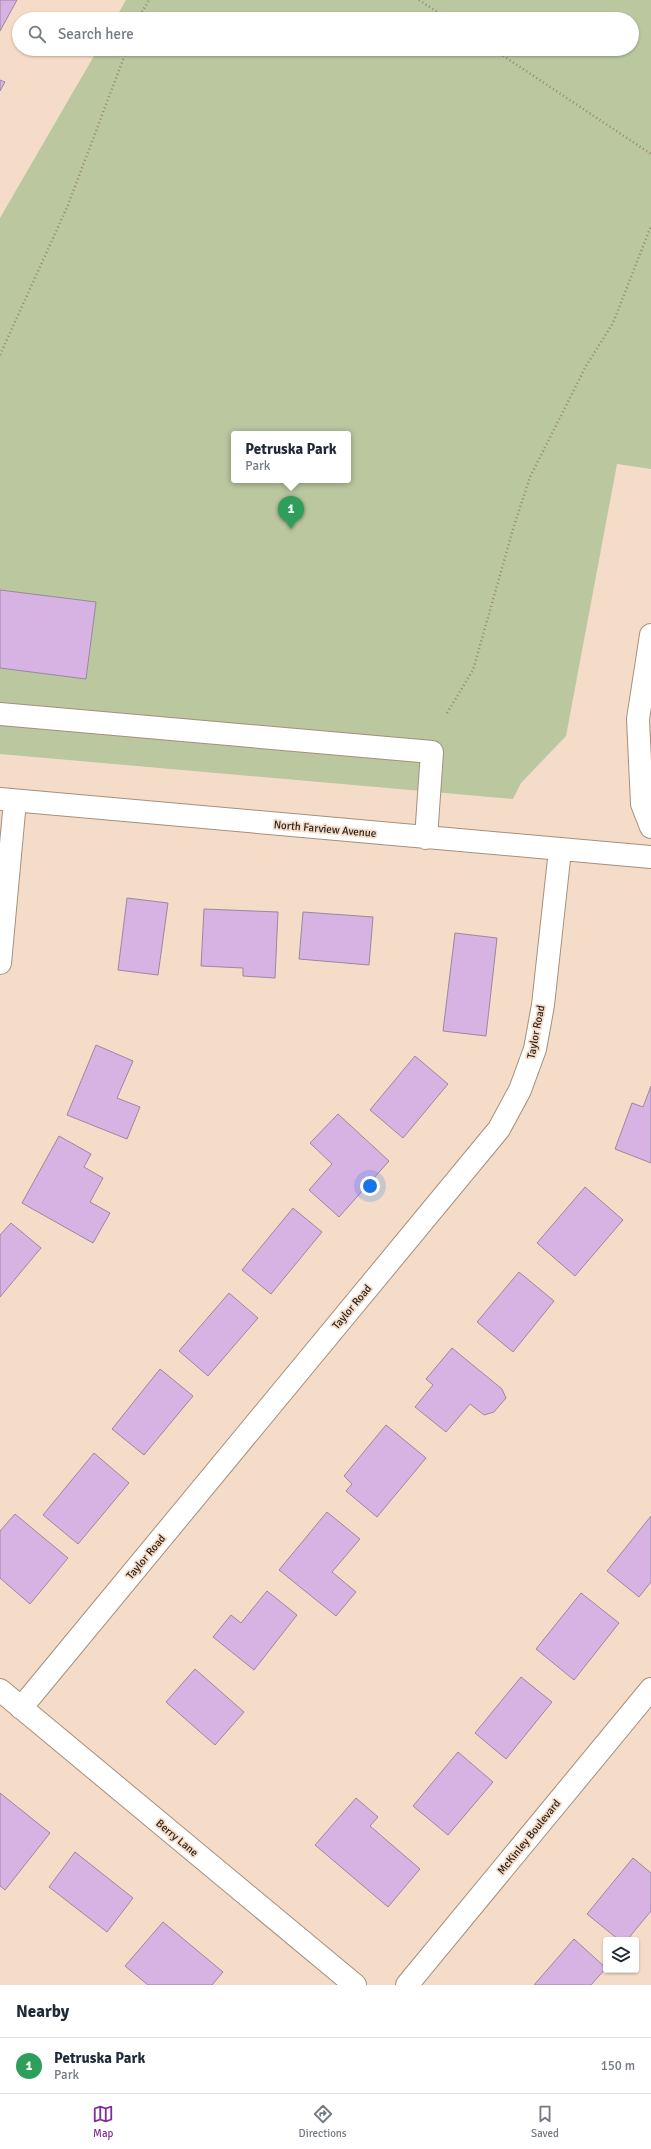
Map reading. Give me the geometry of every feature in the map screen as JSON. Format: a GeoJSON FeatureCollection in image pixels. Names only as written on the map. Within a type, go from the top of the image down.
{"type":"FeatureCollection","features":[{"type":"Feature","properties":{"kind":"street"},"geometry":{"type":"LineString","coordinates":[[651,635],[638,726],[642,804],[651,827]]}},
{"type":"Feature","properties":{"kind":"street"},"geometry":{"type":"LineString","coordinates":[[0,714],[432,752],[426,838]]}},
{"type":"Feature","properties":{"kind":"street"},"geometry":{"type":"LineString","coordinates":[[0,963],[8,800]]}},
{"type":"Feature","properties":{"kind":"street","name":"North Farview Avenue"},"geometry":{"type":"LineString","coordinates":[[8,800],[651,857]]}},
{"type":"Feature","properties":{"kind":"street","name":"Taylor Road"},"geometry":{"type":"LineString","coordinates":[[21,1708],[499,1129],[520,1090],[535,1049],[543,1006],[560,850]]}},
{"type":"Feature","properties":{"kind":"street","name":"McKinley Boulevard"},"geometry":{"type":"LineString","coordinates":[[407,1985],[651,1689]]}},
{"type":"Feature","properties":{"kind":"street","name":"Berry Lane"},"geometry":{"type":"LineString","coordinates":[[0,1690],[355,1985]]}},
{"type":"Feature","properties":{"kind":"path"},"geometry":{"type":"LineString","coordinates":[[142,12],[149,0]]}},
{"type":"Feature","properties":{"kind":"path"},"geometry":{"type":"LineString","coordinates":[[419,0],[437,12]]}},
{"type":"Feature","properties":{"kind":"path"},"geometry":{"type":"LineString","coordinates":[[0,355],[68,205],[124,56]]}},
{"type":"Feature","properties":{"kind":"path"},"geometry":{"type":"LineString","coordinates":[[504,56],[651,154]]}},
{"type":"Feature","properties":{"kind":"path"},"geometry":{"type":"LineString","coordinates":[[448,713],[473,670],[514,526],[530,477],[586,366],[613,323],[651,226]]}},
{"type":"Feature","properties":{"kind":"green space"},"geometry":{"type":"Polygon","coordinates":[[[126,0],[651,0],[651,469],[617,464],[566,736],[521,783],[513,799],[0,754],[0,218],[94,56],[639,56],[639,12],[119,12],[126,0]]]}},
{"type":"Feature","properties":{"kind":"building"},"geometry":{"type":"Polygon","coordinates":[[[0,0],[17,0],[0,31],[0,0]]]}},
{"type":"Feature","properties":{"kind":"building"},"geometry":{"type":"Polygon","coordinates":[[[0,80],[5,82],[0,91],[0,80]]]}},
{"type":"Feature","properties":{"kind":"building"},"geometry":{"type":"Polygon","coordinates":[[[0,590],[96,602],[86,679],[0,668],[0,590]]]}},
{"type":"Feature","properties":{"kind":"building"},"geometry":{"type":"Polygon","coordinates":[[[127,898],[168,903],[158,975],[118,970],[127,898]]]}},
{"type":"Feature","properties":{"kind":"building"},"geometry":{"type":"Polygon","coordinates":[[[204,909],[278,912],[275,978],[243,976],[243,968],[201,966],[204,909]]]}},
{"type":"Feature","properties":{"kind":"building"},"geometry":{"type":"Polygon","coordinates":[[[303,912],[373,917],[369,965],[299,959],[303,912]]]}},
{"type":"Feature","properties":{"kind":"building"},"geometry":{"type":"Polygon","coordinates":[[[455,933],[497,938],[486,1036],[443,1031],[455,933]]]}},
{"type":"Feature","properties":{"kind":"building"},"geometry":{"type":"Polygon","coordinates":[[[96,1045],[133,1061],[117,1098],[140,1107],[127,1139],[67,1115],[96,1045]]]}},
{"type":"Feature","properties":{"kind":"building"},"geometry":{"type":"Polygon","coordinates":[[[415,1056],[448,1084],[403,1138],[370,1110],[415,1056]]]}},
{"type":"Feature","properties":{"kind":"building"},"geometry":{"type":"Polygon","coordinates":[[[651,1086],[651,1163],[615,1149],[632,1103],[643,1107],[651,1086]]]}},
{"type":"Feature","properties":{"kind":"building"},"geometry":{"type":"Polygon","coordinates":[[[338,1114],[389,1161],[339,1217],[309,1190],[332,1164],[310,1143],[338,1114]]]}},
{"type":"Feature","properties":{"kind":"building"},"geometry":{"type":"Polygon","coordinates":[[[59,1136],[91,1154],[84,1167],[103,1178],[90,1202],[110,1213],[93,1243],[22,1203],[59,1136]]]}},
{"type":"Feature","properties":{"kind":"building"},"geometry":{"type":"Polygon","coordinates":[[[585,1187],[623,1220],[575,1276],[537,1243],[585,1187]]]}},
{"type":"Feature","properties":{"kind":"building"},"geometry":{"type":"Polygon","coordinates":[[[293,1208],[322,1232],[271,1294],[242,1270],[293,1208]]]}},
{"type":"Feature","properties":{"kind":"building"},"geometry":{"type":"Polygon","coordinates":[[[11,1223],[41,1248],[0,1297],[0,1235],[11,1223]]]}},
{"type":"Feature","properties":{"kind":"building"},"geometry":{"type":"Polygon","coordinates":[[[519,1272],[554,1301],[513,1352],[477,1322],[519,1272]]]}},
{"type":"Feature","properties":{"kind":"building"},"geometry":{"type":"Polygon","coordinates":[[[229,1293],[258,1318],[208,1376],[179,1351],[229,1293]]]}},
{"type":"Feature","properties":{"kind":"building"},"geometry":{"type":"Polygon","coordinates":[[[452,1348],[502,1389],[506,1398],[494,1412],[484,1415],[470,1404],[446,1432],[415,1407],[433,1385],[426,1379],[452,1348]]]}},
{"type":"Feature","properties":{"kind":"building"},"geometry":{"type":"Polygon","coordinates":[[[160,1369],[193,1396],[144,1455],[112,1429],[160,1369]]]}},
{"type":"Feature","properties":{"kind":"building"},"geometry":{"type":"Polygon","coordinates":[[[386,1425],[426,1458],[377,1517],[346,1491],[352,1484],[344,1476],[386,1425]]]}},
{"type":"Feature","properties":{"kind":"building"},"geometry":{"type":"Polygon","coordinates":[[[94,1453],[129,1483],[78,1544],[43,1515],[94,1453]]]}},
{"type":"Feature","properties":{"kind":"building"},"geometry":{"type":"Polygon","coordinates":[[[327,1512],[360,1539],[332,1572],[356,1592],[336,1616],[279,1570],[327,1512]]]}},
{"type":"Feature","properties":{"kind":"building"},"geometry":{"type":"Polygon","coordinates":[[[15,1514],[68,1558],[30,1604],[0,1578],[0,1531],[15,1514]]]}},
{"type":"Feature","properties":{"kind":"building"},"geometry":{"type":"Polygon","coordinates":[[[651,1516],[651,1582],[639,1597],[607,1571],[651,1516]]]}},
{"type":"Feature","properties":{"kind":"building"},"geometry":{"type":"Polygon","coordinates":[[[267,1591],[297,1615],[254,1670],[213,1637],[231,1615],[241,1623],[267,1591]]]}},
{"type":"Feature","properties":{"kind":"building"},"geometry":{"type":"Polygon","coordinates":[[[581,1593],[619,1623],[574,1680],[536,1649],[581,1593]]]}},
{"type":"Feature","properties":{"kind":"building"},"geometry":{"type":"Polygon","coordinates":[[[195,1669],[244,1712],[215,1745],[166,1702],[195,1669]]]}},
{"type":"Feature","properties":{"kind":"building"},"geometry":{"type":"Polygon","coordinates":[[[521,1677],[552,1702],[506,1759],[475,1733],[521,1677]]]}},
{"type":"Feature","properties":{"kind":"building"},"geometry":{"type":"Polygon","coordinates":[[[458,1752],[493,1782],[448,1835],[413,1806],[458,1752]]]}},
{"type":"Feature","properties":{"kind":"building"},"geometry":{"type":"Polygon","coordinates":[[[0,1793],[50,1833],[5,1890],[0,1886],[0,1793]]]}},
{"type":"Feature","properties":{"kind":"building"},"geometry":{"type":"Polygon","coordinates":[[[356,1798],[378,1817],[370,1826],[420,1869],[388,1907],[315,1845],[356,1798]]]}},
{"type":"Feature","properties":{"kind":"building"},"geometry":{"type":"Polygon","coordinates":[[[75,1852],[133,1898],[107,1932],[49,1887],[75,1852]]]}},
{"type":"Feature","properties":{"kind":"building"},"geometry":{"type":"Polygon","coordinates":[[[633,1858],[651,1873],[651,1911],[629,1937],[615,1937],[587,1914],[633,1858]]]}},
{"type":"Feature","properties":{"kind":"building"},"geometry":{"type":"Polygon","coordinates":[[[163,1922],[223,1972],[212,1985],[148,1985],[125,1966],[163,1922]]]}},
{"type":"Feature","properties":{"kind":"building"},"geometry":{"type":"Polygon","coordinates":[[[574,1939],[603,1965],[603,1971],[591,1985],[534,1985],[574,1939]]]}},
{"type":"Feature","properties":{"kind":"place","name":"Petruska Park"},"geometry":{"type":"Point","coordinates":[291,529]}}]}
